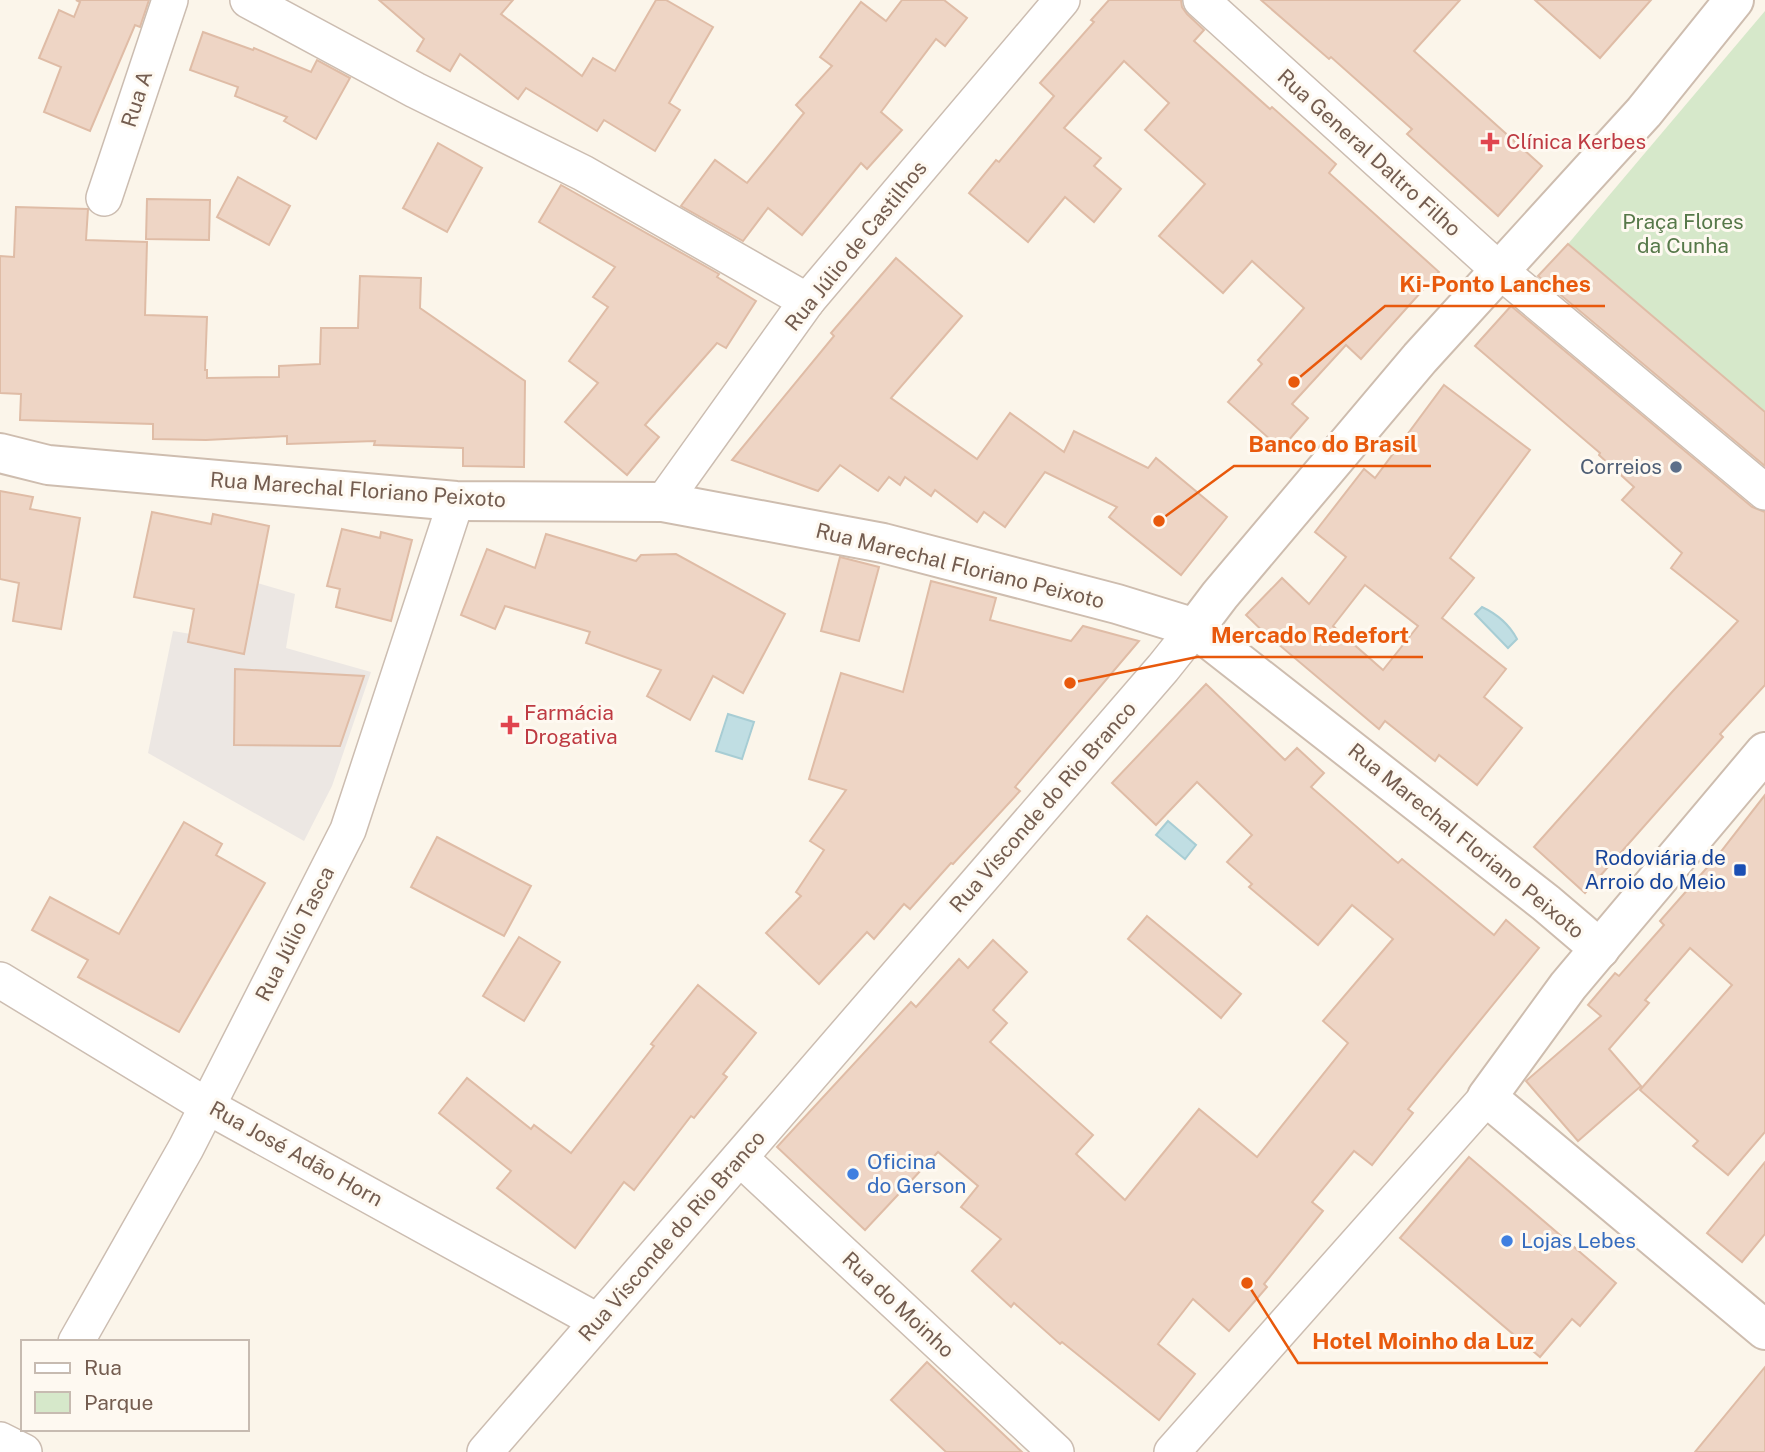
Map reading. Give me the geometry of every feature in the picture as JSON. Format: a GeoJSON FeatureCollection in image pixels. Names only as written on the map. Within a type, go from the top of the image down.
{"type":"FeatureCollection","features":[{"type":"Feature","properties":{"kind":"main road","name":"Rua Visconde do Rio Branco"},"geometry":{"type":"LineString","coordinates":[[1195,628],[1420,358],[1644,112],[1734,0]]}},
{"type":"Feature","properties":{"kind":"main road","name":"Rua Marechal Floriano Peixoto"},"geometry":{"type":"LineString","coordinates":[[0,453],[48,465],[456,500],[663,502],[883,543],[1117,604],[1195,628],[1600,949]]}},
{"type":"Feature","properties":{"kind":"main road"},"geometry":{"type":"LineString","coordinates":[[1765,752],[1568,986],[1487,1097],[1765,1329]]}},
{"type":"Feature","properties":{"kind":"street","name":"Rua A"},"geometry":{"type":"LineString","coordinates":[[104,198],[170,0]]}},
{"type":"Feature","properties":{"kind":"street"},"geometry":{"type":"LineString","coordinates":[[248,0],[415,90],[583,173],[807,301]]}},
{"type":"Feature","properties":{"kind":"street","name":"Rua Júlio de Castilhos"},"geometry":{"type":"LineString","coordinates":[[663,502],[807,301],[1062,0]]}},
{"type":"Feature","properties":{"kind":"street","name":"Rua General Daltro Filho"},"geometry":{"type":"LineString","coordinates":[[1201,0],[1499,270],[1765,492]]}},
{"type":"Feature","properties":{"kind":"street","name":"Rua Júlio Tasca"},"geometry":{"type":"LineString","coordinates":[[77,1340],[186,1148],[348,830],[456,500]]}},
{"type":"Feature","properties":{"kind":"street","name":"Rua Visconde do Rio Branco"},"geometry":{"type":"LineString","coordinates":[[485,1452],[1195,628]]}},
{"type":"Feature","properties":{"kind":"street","name":"Rua José Adão Horn"},"geometry":{"type":"LineString","coordinates":[[0,980],[207,1106],[597,1321]]}},
{"type":"Feature","properties":{"kind":"street"},"geometry":{"type":"LineString","coordinates":[[1172,1452],[1487,1097]]}},
{"type":"Feature","properties":{"kind":"street","name":"Rua do Moinho"},"geometry":{"type":"LineString","coordinates":[[740,1158],[1056,1452]]}},
{"type":"Feature","properties":{"kind":"shaded area"},"geometry":{"type":"Polygon","coordinates":[[[251,581],[295,594],[286,648],[371,672],[332,786],[304,841],[148,753],[173,631],[238,642],[251,581]]]}},
{"type":"Feature","properties":{"kind":"green space","name":"Praça Flores da Cunha"},"geometry":{"type":"Polygon","coordinates":[[[1765,11],[1765,412],[1568,244],[1765,11]]]}},
{"type":"Feature","properties":{"kind":"water"},"geometry":{"type":"Polygon","coordinates":[[[1482,607],[1502,620],[1514,634],[1517,639],[1508,648],[1475,614],[1482,607]]]}},
{"type":"Feature","properties":{"kind":"water"},"geometry":{"type":"Polygon","coordinates":[[[728,714],[754,722],[742,759],[716,751],[728,714]]]}},
{"type":"Feature","properties":{"kind":"water"},"geometry":{"type":"Polygon","coordinates":[[[1168,821],[1196,845],[1185,859],[1156,835],[1168,821]]]}},
{"type":"Feature","properties":{"kind":"building"},"geometry":{"type":"Polygon","coordinates":[[[76,0],[149,0],[140,27],[135,25],[90,131],[44,112],[61,67],[39,58],[59,10],[74,17],[80,2],[76,0]]]}},
{"type":"Feature","properties":{"kind":"building"},"geometry":{"type":"Polygon","coordinates":[[[379,0],[513,0],[501,14],[582,76],[593,58],[615,71],[656,0],[666,0],[713,27],[669,103],[680,110],[655,151],[604,120],[597,131],[526,88],[518,99],[460,54],[450,71],[417,51],[424,39],[379,0]]]}},
{"type":"Feature","properties":{"kind":"building"},"geometry":{"type":"Polygon","coordinates":[[[902,0],[944,0],[967,18],[945,46],[936,39],[881,112],[902,130],[867,169],[861,163],[802,235],[768,208],[743,241],[681,206],[715,160],[747,183],[804,113],[796,105],[832,66],[820,57],[861,2],[886,21],[902,0]]]}},
{"type":"Feature","properties":{"kind":"building"},"geometry":{"type":"Polygon","coordinates":[[[1109,0],[1181,0],[1187,14],[1204,30],[1194,41],[1336,164],[1329,173],[1439,272],[1361,359],[1346,345],[1292,404],[1308,418],[1281,449],[1228,402],[1262,364],[1258,360],[1304,308],[1252,261],[1223,293],[1159,236],[1205,184],[1145,130],[1169,103],[1124,61],[1064,128],[1101,158],[1094,166],[1121,189],[1094,222],[1065,197],[1028,242],[969,193],[996,160],[999,162],[1054,96],[1040,83],[1094,22],[1091,20],[1109,0]]]}},
{"type":"Feature","properties":{"kind":"building"},"geometry":{"type":"Polygon","coordinates":[[[1261,0],[1460,0],[1414,51],[1542,166],[1498,216],[1407,134],[1412,129],[1331,57],[1329,59],[1261,0]]]}},
{"type":"Feature","properties":{"kind":"building"},"geometry":{"type":"Polygon","coordinates":[[[1535,0],[1651,0],[1600,58],[1535,0]]]}},
{"type":"Feature","properties":{"kind":"building"},"geometry":{"type":"Polygon","coordinates":[[[203,32],[253,50],[254,48],[311,72],[317,60],[350,78],[316,139],[284,121],[287,117],[235,96],[238,87],[190,70],[203,32]]]}},
{"type":"Feature","properties":{"kind":"building"},"geometry":{"type":"Polygon","coordinates":[[[438,143],[482,168],[447,232],[403,208],[438,143]]]}},
{"type":"Feature","properties":{"kind":"building"},"geometry":{"type":"Polygon","coordinates":[[[238,177],[290,206],[269,245],[217,217],[238,177]]]}},
{"type":"Feature","properties":{"kind":"building"},"geometry":{"type":"Polygon","coordinates":[[[561,185],[719,274],[717,277],[756,301],[726,348],[717,343],[645,425],[659,437],[627,475],[565,422],[598,383],[569,361],[608,307],[593,297],[615,267],[539,222],[561,185]]]}},
{"type":"Feature","properties":{"kind":"building"},"geometry":{"type":"Polygon","coordinates":[[[147,199],[210,200],[209,240],[146,239],[147,199]]]}},
{"type":"Feature","properties":{"kind":"building"},"geometry":{"type":"Polygon","coordinates":[[[16,207],[88,209],[86,240],[147,242],[145,315],[207,317],[207,378],[279,377],[279,366],[320,364],[321,328],[358,328],[360,276],[421,278],[420,308],[525,381],[524,467],[463,466],[463,448],[374,445],[375,441],[287,444],[287,436],[206,440],[153,439],[153,424],[20,420],[21,394],[0,393],[0,256],[14,257],[16,207]]]}},
{"type":"Feature","properties":{"kind":"building"},"geometry":{"type":"Polygon","coordinates":[[[1568,244],[1765,412],[1765,466],[1538,276],[1568,244]]]}},
{"type":"Feature","properties":{"kind":"building"},"geometry":{"type":"Polygon","coordinates":[[[896,258],[962,316],[891,398],[977,459],[1010,413],[1064,452],[1074,431],[1148,468],[1156,458],[1227,517],[1181,575],[1109,517],[1117,507],[1045,472],[1005,527],[984,512],[977,522],[935,490],[931,496],[905,477],[900,485],[889,477],[878,491],[840,465],[818,491],[732,460],[834,336],[831,333],[896,258]]]}},
{"type":"Feature","properties":{"kind":"building"},"geometry":{"type":"Polygon","coordinates":[[[1511,306],[1752,507],[1765,512],[1765,685],[1720,734],[1723,737],[1585,893],[1534,847],[1738,621],[1671,568],[1682,553],[1622,500],[1634,487],[1599,455],[1600,453],[1475,346],[1511,306]]]}},
{"type":"Feature","properties":{"kind":"building"},"geometry":{"type":"Polygon","coordinates":[[[1444,385],[1530,450],[1450,558],[1474,578],[1442,618],[1506,669],[1484,697],[1522,728],[1477,785],[1439,755],[1435,761],[1385,721],[1379,729],[1276,644],[1246,615],[1282,578],[1309,604],[1346,557],[1315,532],[1364,469],[1375,478],[1444,385]],[[1365,585],[1333,626],[1383,670],[1418,626],[1365,585]]]}},
{"type":"Feature","properties":{"kind":"building"},"geometry":{"type":"Polygon","coordinates":[[[0,491],[33,497],[30,509],[80,518],[61,629],[13,621],[19,583],[0,579],[0,491]]]}},
{"type":"Feature","properties":{"kind":"building"},"geometry":{"type":"Polygon","coordinates":[[[152,512],[211,524],[213,514],[269,526],[244,654],[188,642],[194,609],[134,597],[152,512]]]}},
{"type":"Feature","properties":{"kind":"building"},"geometry":{"type":"Polygon","coordinates":[[[342,529],[380,538],[381,532],[412,540],[391,621],[336,607],[340,589],[327,586],[342,529]]]}},
{"type":"Feature","properties":{"kind":"building"},"geometry":{"type":"Polygon","coordinates":[[[546,534],[636,561],[641,555],[676,554],[785,614],[743,693],[713,676],[690,720],[647,696],[661,670],[586,643],[590,632],[505,606],[495,629],[461,615],[487,549],[535,568],[546,534]]]}},
{"type":"Feature","properties":{"kind":"building"},"geometry":{"type":"Polygon","coordinates":[[[840,557],[879,567],[859,641],[821,631],[840,557]]]}},
{"type":"Feature","properties":{"kind":"building"},"geometry":{"type":"Polygon","coordinates":[[[931,581],[996,598],[990,620],[1071,641],[1083,626],[1139,641],[1015,787],[1020,791],[953,864],[951,863],[910,909],[904,904],[874,939],[867,932],[819,984],[766,933],[801,896],[796,892],[824,850],[810,841],[846,790],[809,779],[841,673],[903,692],[931,581]]]}},
{"type":"Feature","properties":{"kind":"building"},"geometry":{"type":"Polygon","coordinates":[[[235,669],[364,676],[340,746],[234,745],[235,669]]]}},
{"type":"Feature","properties":{"kind":"building"},"geometry":{"type":"Polygon","coordinates":[[[1206,684],[1285,760],[1297,748],[1324,773],[1311,787],[1398,863],[1402,859],[1494,935],[1506,920],[1539,948],[1408,1109],[1413,1113],[1372,1165],[1354,1151],[1312,1202],[1323,1211],[1264,1284],[1267,1287],[1229,1331],[1193,1299],[1158,1344],[1195,1374],[1159,1420],[1062,1342],[1060,1344],[1014,1303],[1011,1307],[972,1271],[1001,1239],[961,1207],[978,1186],[938,1152],[865,1230],[777,1147],[911,1002],[916,1007],[959,959],[968,968],[993,940],[1027,972],[993,1010],[1007,1023],[990,1042],[1093,1135],[1076,1154],[1125,1200],[1199,1109],[1257,1157],[1348,1043],[1323,1021],[1393,939],[1352,905],[1318,945],[1249,887],[1252,884],[1227,862],[1252,835],[1197,782],[1156,825],[1112,783],[1206,684]]]}},
{"type":"Feature","properties":{"kind":"building"},"geometry":{"type":"Polygon","coordinates":[[[1765,795],[1765,1132],[1728,1175],[1693,1146],[1698,1141],[1640,1090],[1732,985],[1690,948],[1645,1000],[1649,1003],[1609,1049],[1641,1086],[1578,1141],[1526,1081],[1601,1016],[1588,1005],[1615,973],[1619,976],[1664,925],[1660,921],[1719,854],[1765,795]]]}},
{"type":"Feature","properties":{"kind":"building"},"geometry":{"type":"Polygon","coordinates":[[[184,822],[222,844],[216,855],[265,883],[179,1032],[78,977],[88,960],[32,930],[50,897],[119,934],[184,822]]]}},
{"type":"Feature","properties":{"kind":"building"},"geometry":{"type":"Polygon","coordinates":[[[437,837],[531,886],[504,936],[411,887],[437,837]]]}},
{"type":"Feature","properties":{"kind":"building"},"geometry":{"type":"Polygon","coordinates":[[[1147,916],[1241,994],[1221,1018],[1128,939],[1147,916]]]}},
{"type":"Feature","properties":{"kind":"building"},"geometry":{"type":"Polygon","coordinates":[[[519,937],[560,962],[524,1021],[483,996],[519,937]]]}},
{"type":"Feature","properties":{"kind":"building"},"geometry":{"type":"Polygon","coordinates":[[[698,985],[756,1033],[723,1074],[727,1077],[694,1118],[691,1116],[634,1190],[624,1182],[575,1248],[497,1188],[511,1171],[439,1113],[467,1078],[531,1129],[534,1125],[571,1153],[698,985]]]}},
{"type":"Feature","properties":{"kind":"building"},"geometry":{"type":"Polygon","coordinates":[[[1469,1157],[1616,1283],[1580,1326],[1572,1319],[1540,1357],[1400,1238],[1469,1157]]]}},
{"type":"Feature","properties":{"kind":"building"},"geometry":{"type":"Polygon","coordinates":[[[1765,1162],[1765,1234],[1742,1262],[1707,1233],[1765,1162]]]}},
{"type":"Feature","properties":{"kind":"building"},"geometry":{"type":"Polygon","coordinates":[[[927,1362],[1022,1452],[946,1452],[891,1400],[927,1362]]]}},
{"type":"Feature","properties":{"kind":"building"},"geometry":{"type":"Polygon","coordinates":[[[1765,1367],[1765,1452],[1695,1452],[1765,1367]]]}},
{"type":"Feature","properties":{"kind":"place","name":"Clínica Kerbes"},"geometry":{"type":"Point","coordinates":[1490,142]}},
{"type":"Feature","properties":{"kind":"place","name":"Ki-Ponto Lanches"},"geometry":{"type":"Point","coordinates":[1294,382]}},
{"type":"Feature","properties":{"kind":"place","name":"Correios"},"geometry":{"type":"Point","coordinates":[1676,467]}},
{"type":"Feature","properties":{"kind":"place","name":"Banco do Brasil"},"geometry":{"type":"Point","coordinates":[1159,521]}},
{"type":"Feature","properties":{"kind":"place","name":"Mercado Redefort"},"geometry":{"type":"Point","coordinates":[1070,683]}},
{"type":"Feature","properties":{"kind":"place","name":"Farmácia Drogativa"},"geometry":{"type":"Point","coordinates":[510,725]}},
{"type":"Feature","properties":{"kind":"place","name":"Rodoviária de Arroio do Meio"},"geometry":{"type":"Point","coordinates":[1740,870]}},
{"type":"Feature","properties":{"kind":"place","name":"Oficina do Gerson"},"geometry":{"type":"Point","coordinates":[853,1174]}},
{"type":"Feature","properties":{"kind":"place","name":"Lojas Lebes"},"geometry":{"type":"Point","coordinates":[1507,1241]}},
{"type":"Feature","properties":{"kind":"place","name":"Hotel Moinho da Luz"},"geometry":{"type":"Point","coordinates":[1247,1283]}}]}
